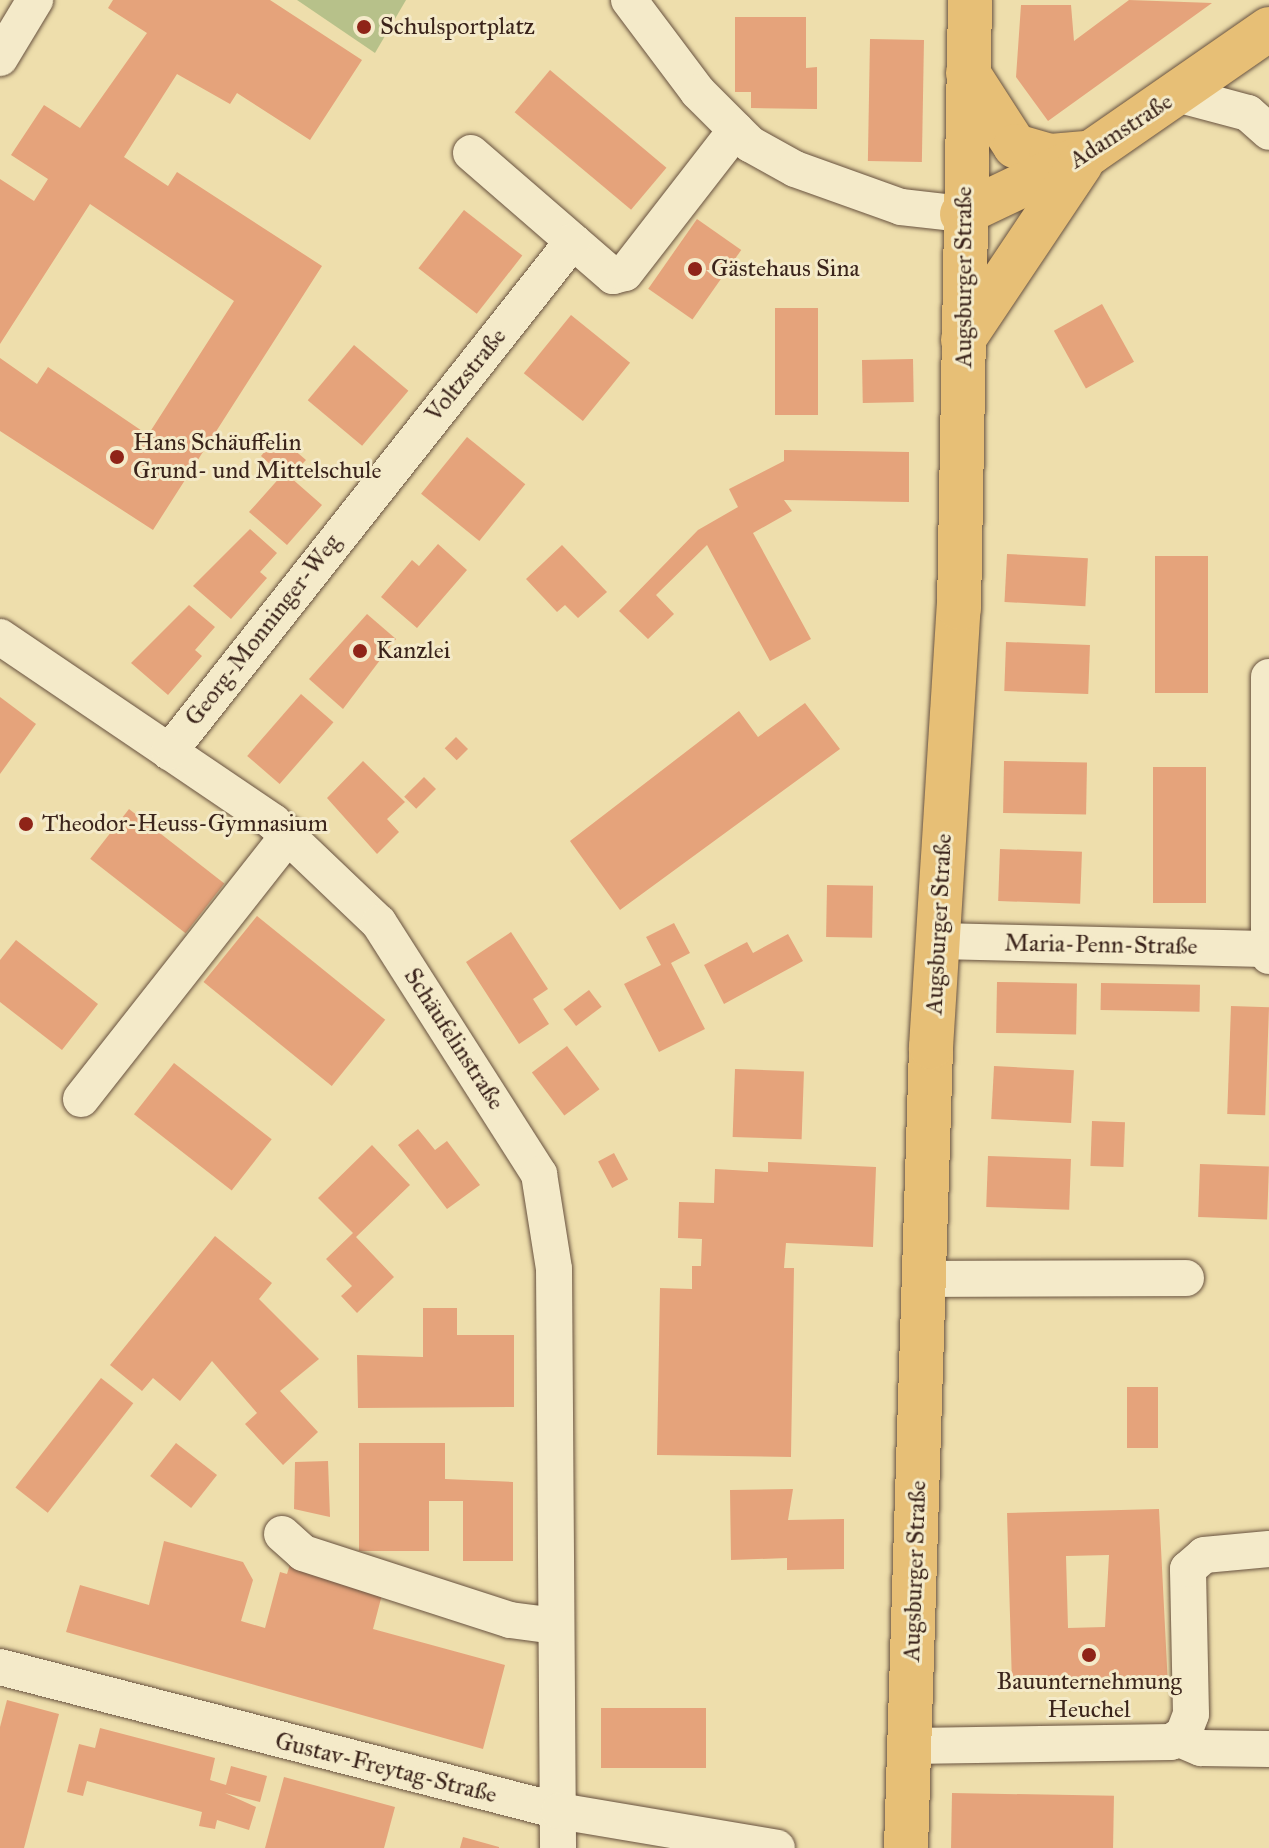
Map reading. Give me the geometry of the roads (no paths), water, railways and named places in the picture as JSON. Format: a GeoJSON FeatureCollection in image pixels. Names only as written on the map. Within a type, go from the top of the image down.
{"type":"FeatureCollection","features":[{"type":"Feature","properties":{"kind":"main road","name":"Augsburger Straße"},"geometry":{"type":"LineString","coordinates":[[906,1848],[937,941],[959,608],[962,214],[970,0]]}},
{"type":"Feature","properties":{"kind":"main road","name":"Adamstraße"},"geometry":{"type":"LineString","coordinates":[[962,214],[1090,153],[1269,29]]}},
{"type":"Feature","properties":{"kind":"main road"},"geometry":{"type":"LineString","coordinates":[[967,71],[1015,146],[1051,156],[1090,153]]}},
{"type":"Feature","properties":{"kind":"main road"},"geometry":{"type":"LineString","coordinates":[[963,340],[1090,153]]}},
{"type":"Feature","properties":{"kind":"street"},"geometry":{"type":"LineString","coordinates":[[0,58],[35,0]]}},
{"type":"Feature","properties":{"kind":"street"},"geometry":{"type":"LineString","coordinates":[[629,0],[736,130],[795,169],[916,210],[962,214]]}},
{"type":"Feature","properties":{"kind":"street"},"geometry":{"type":"LineString","coordinates":[[1177,94],[1248,113],[1269,132]]}},
{"type":"Feature","properties":{"kind":"street"},"geometry":{"type":"LineString","coordinates":[[471,153],[613,276],[625,273],[736,130]]}},
{"type":"Feature","properties":{"kind":"street","name":"Voltzstraße"},"geometry":{"type":"LineString","coordinates":[[357,508],[573,241]]}},
{"type":"Feature","properties":{"kind":"street","name":"Georg-Monninger-Weg"},"geometry":{"type":"LineString","coordinates":[[169,752],[357,508]]}},
{"type":"Feature","properties":{"kind":"street","name":"Schäufelinstraße"},"geometry":{"type":"LineString","coordinates":[[0,637],[289,835],[379,923],[539,1174],[554,1269],[558,1848]]}},
{"type":"Feature","properties":{"kind":"street","name":"Maria-Penn-Straße"},"geometry":{"type":"LineString","coordinates":[[937,941],[1267,952],[1269,677]]}},
{"type":"Feature","properties":{"kind":"street"},"geometry":{"type":"LineString","coordinates":[[81,1099],[289,835]]}},
{"type":"Feature","properties":{"kind":"street"},"geometry":{"type":"LineString","coordinates":[[924,1279],[1186,1278]]}},
{"type":"Feature","properties":{"kind":"street"},"geometry":{"type":"LineString","coordinates":[[282,1534],[303,1553],[510,1620],[555,1626]]}},
{"type":"Feature","properties":{"kind":"street"},"geometry":{"type":"LineString","coordinates":[[1177,1738],[1191,1714],[1188,1569],[1204,1555],[1269,1549]]}},
{"type":"Feature","properties":{"kind":"street","name":"Gustav-Freytag-Straße"},"geometry":{"type":"LineString","coordinates":[[0,1667],[559,1811],[777,1848]]}},
{"type":"Feature","properties":{"kind":"street"},"geometry":{"type":"LineString","coordinates":[[911,1746],[1152,1746],[1177,1738],[1201,1748],[1269,1749]]}},
{"type":"Feature","properties":{"kind":"place","name":"Schulsportplatz"},"geometry":{"type":"Point","coordinates":[364,27]}},
{"type":"Feature","properties":{"kind":"place","name":"Gästehaus Sina"},"geometry":{"type":"Point","coordinates":[695,269]}},
{"type":"Feature","properties":{"kind":"place","name":"Hans Schäuffelin Grund- und Mittelschule"},"geometry":{"type":"Point","coordinates":[117,457]}},
{"type":"Feature","properties":{"kind":"place","name":"Kanzlei"},"geometry":{"type":"Point","coordinates":[360,651]}},
{"type":"Feature","properties":{"kind":"place","name":"Theodor-Heuss-Gymnasium"},"geometry":{"type":"Point","coordinates":[26,824]}},
{"type":"Feature","properties":{"kind":"place","name":"Bauunternehmung Heuchel"},"geometry":{"type":"Point","coordinates":[1089,1655]}}]}
